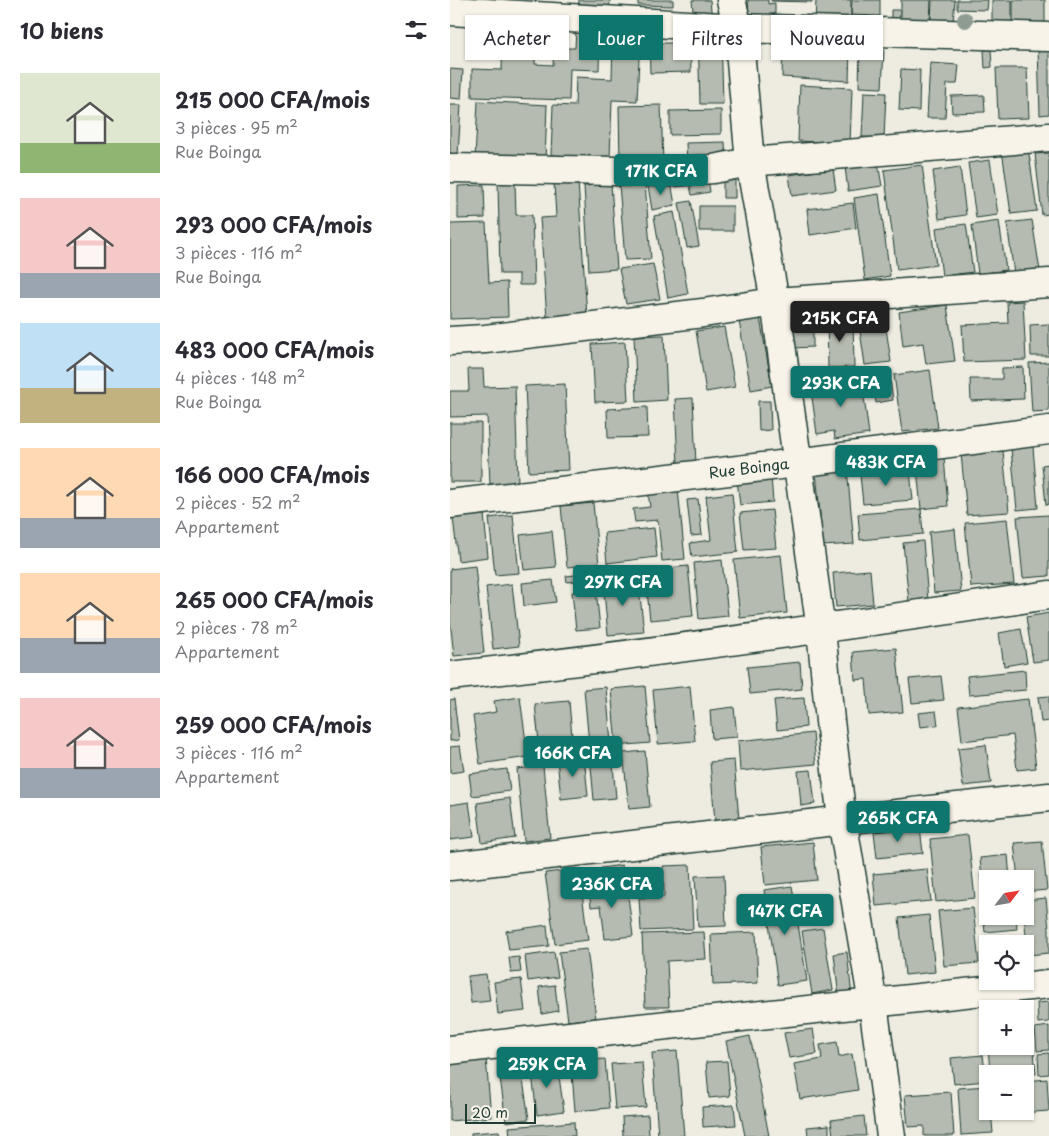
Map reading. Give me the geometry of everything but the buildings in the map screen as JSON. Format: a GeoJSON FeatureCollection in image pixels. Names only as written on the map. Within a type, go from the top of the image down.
{"type":"FeatureCollection","features":[{"type":"Feature","properties":{"kind":"street"},"geometry":{"type":"LineString","coordinates":[[732,0],[735,15]]}},
{"type":"Feature","properties":{"kind":"street"},"geometry":{"type":"LineString","coordinates":[[450,11],[673,24]]}},
{"type":"Feature","properties":{"kind":"street"},"geometry":{"type":"LineString","coordinates":[[761,29],[1049,37]]}},
{"type":"Feature","properties":{"kind":"street"},"geometry":{"type":"LineString","coordinates":[[741,60],[750,162],[775,302],[820,630],[842,819],[873,1004],[892,1136]]}},
{"type":"Feature","properties":{"kind":"street"},"geometry":{"type":"LineString","coordinates":[[450,168],[672,172],[713,169],[750,162],[1049,137]]}},
{"type":"Feature","properties":{"kind":"street"},"geometry":{"type":"LineString","coordinates":[[450,341],[485,339],[693,314],[775,302],[1049,284]]}},
{"type":"Feature","properties":{"kind":"street","name":"Rue Boinga"},"geometry":{"type":"LineString","coordinates":[[450,504],[797,463],[1049,430]]}},
{"type":"Feature","properties":{"kind":"street"},"geometry":{"type":"LineString","coordinates":[[450,676],[820,630],[1049,595]]}},
{"type":"Feature","properties":{"kind":"street"},"geometry":{"type":"LineString","coordinates":[[450,866],[1049,796]]}},
{"type":"Feature","properties":{"kind":"street"},"geometry":{"type":"LineString","coordinates":[[450,1050],[1049,984]]}}]}
